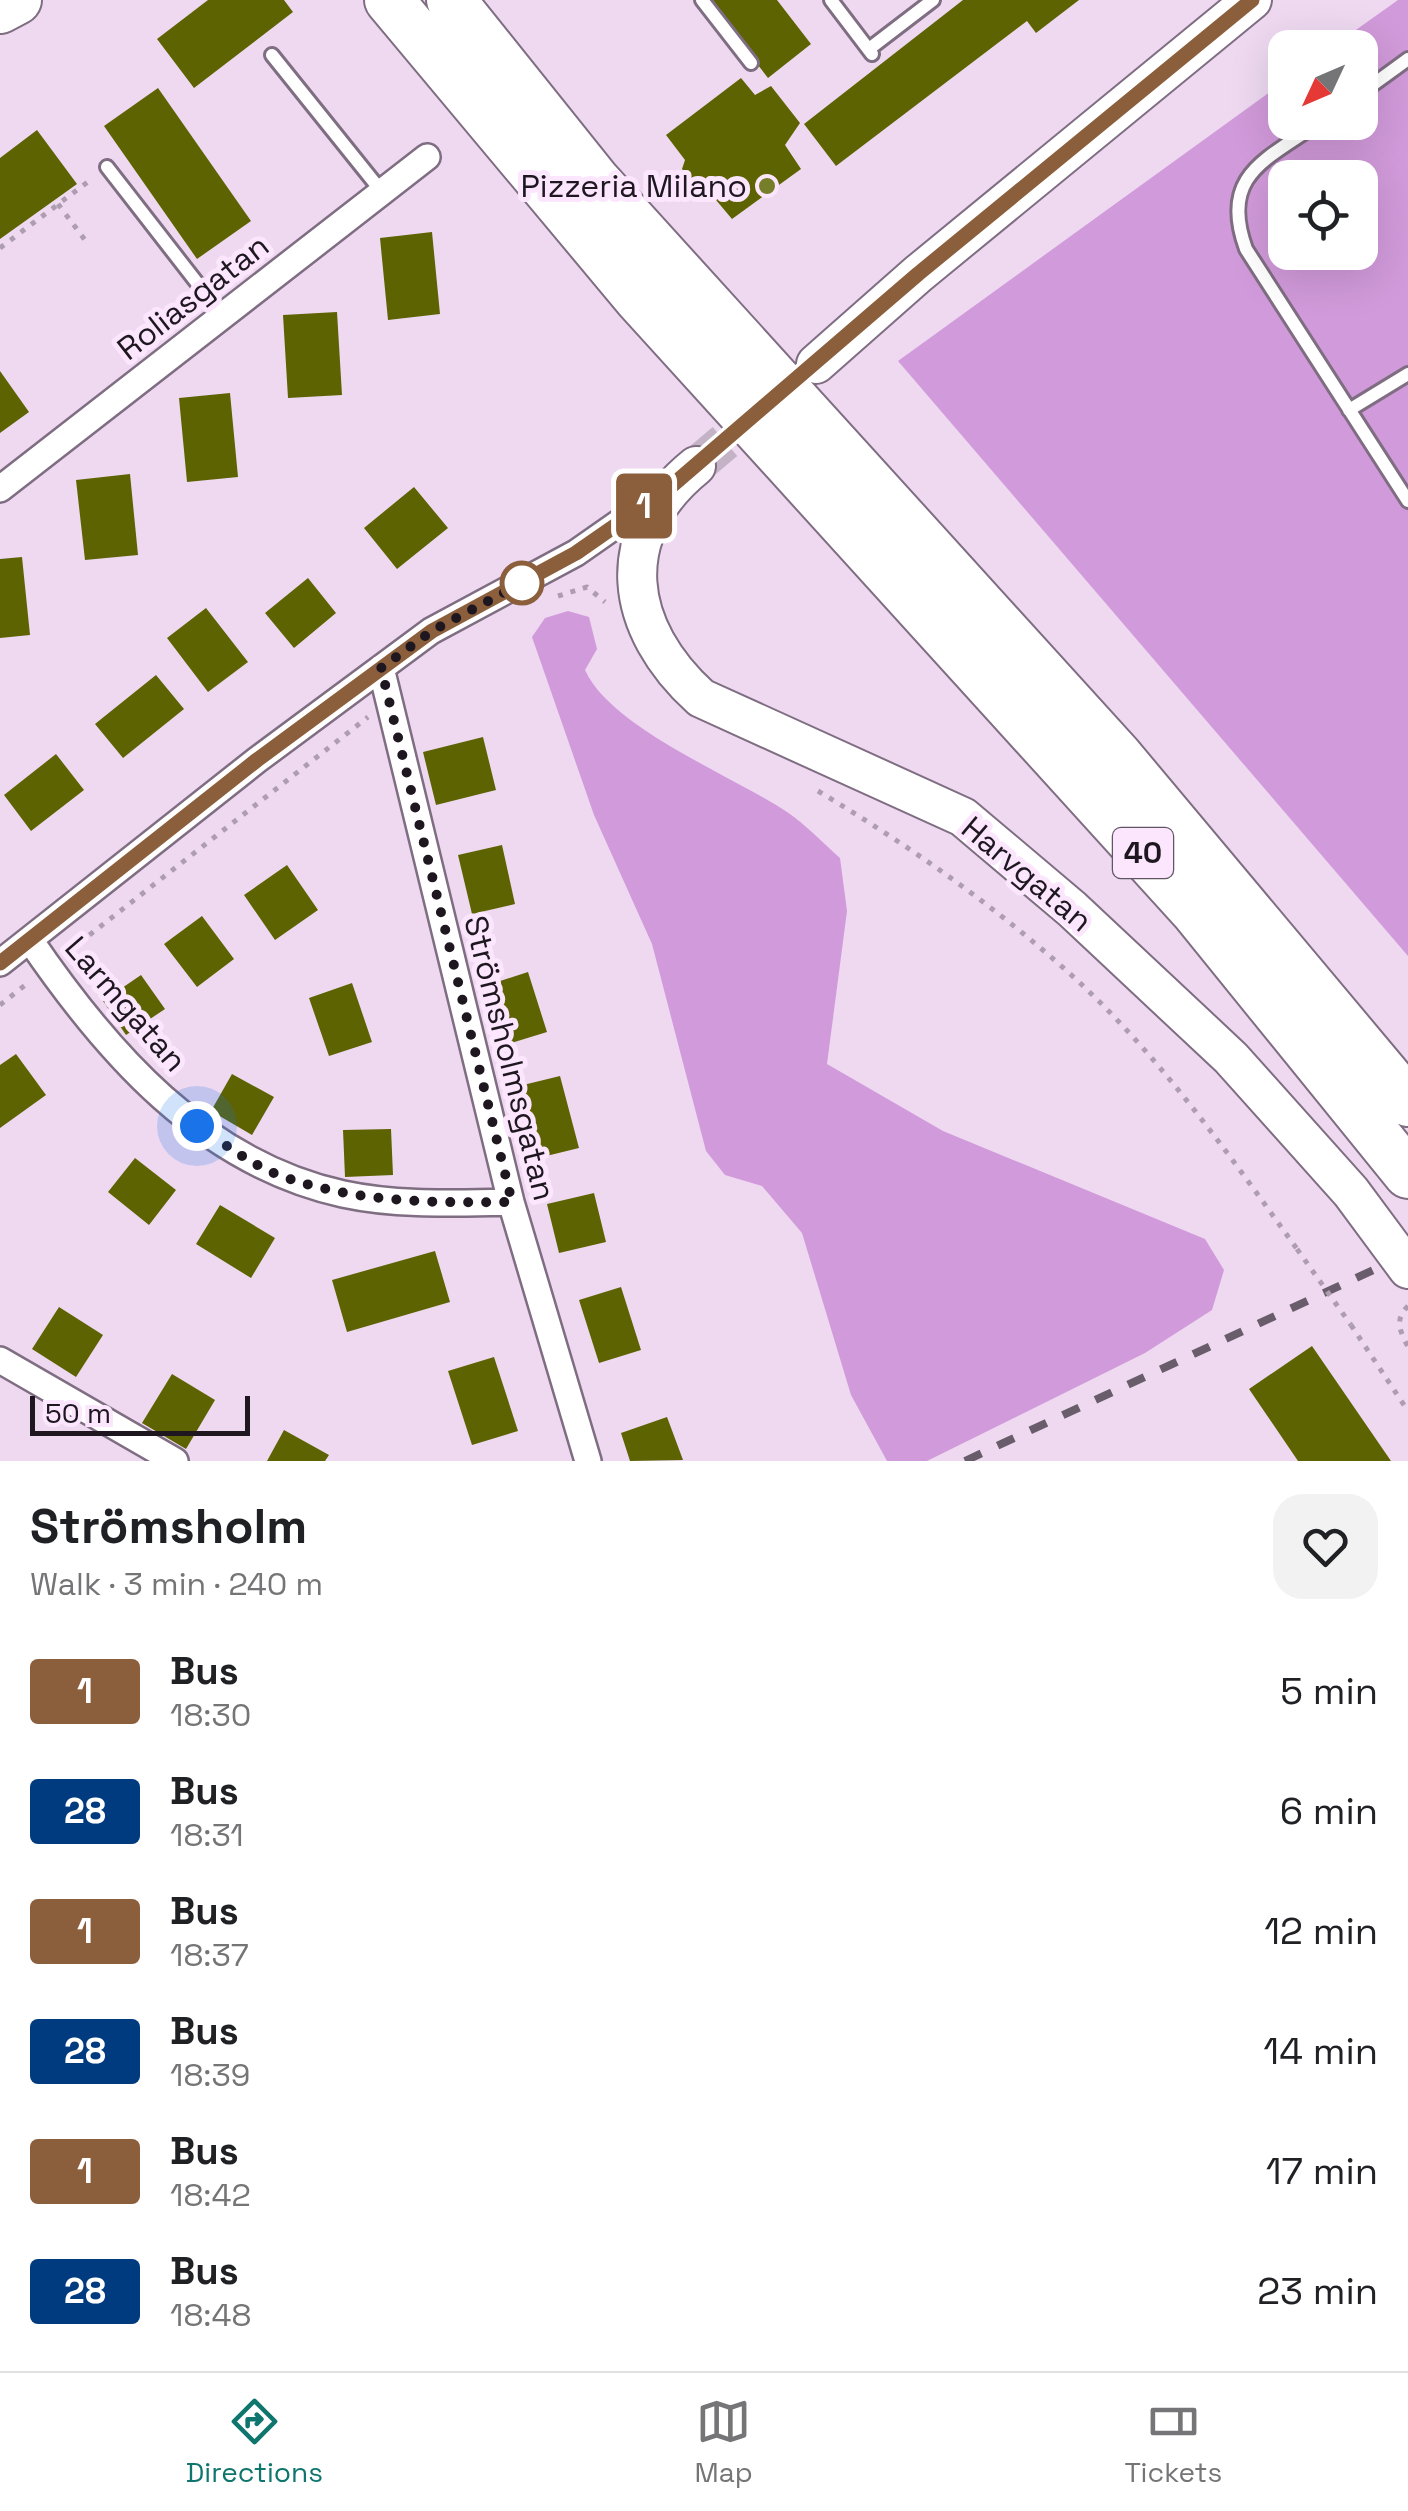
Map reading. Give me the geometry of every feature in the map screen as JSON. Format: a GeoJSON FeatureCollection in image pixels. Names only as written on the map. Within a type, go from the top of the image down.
{"type":"FeatureCollection","features":[{"type":"Feature","properties":{"kind":"highway"},"geometry":{"type":"LineString","coordinates":[[0,9],[16,0]]}},
{"type":"Feature","properties":{"kind":"highway","name":"40"},"geometry":{"type":"LineString","coordinates":[[389,0],[639,299],[1194,910],[1408,1174]]}},
{"type":"Feature","properties":{"kind":"highway","name":"40"},"geometry":{"type":"LineString","coordinates":[[450,0],[596,181],[1118,756],[1408,1102]]}},
{"type":"Feature","properties":{"kind":"street"},"geometry":{"type":"LineString","coordinates":[[816,364],[918,274],[1252,0]]}},
{"type":"Feature","properties":{"kind":"street","name":"Roliasgatan"},"geometry":{"type":"LineString","coordinates":[[0,489],[427,157]]}},
{"type":"Feature","properties":{"kind":"street"},"geometry":{"type":"LineString","coordinates":[[0,962],[432,631],[576,553],[682,478]]}},
{"type":"Feature","properties":{"kind":"street","name":"Harvgatan"},"geometry":{"type":"LineString","coordinates":[[682,478],[642,541],[637,589],[646,630],[669,669],[702,698],[963,817],[1072,909],[1230,1058],[1351,1192],[1408,1269]]}},
{"type":"Feature","properties":{"kind":"street","name":"Strömsholmsgatan"},"geometry":{"type":"LineString","coordinates":[[381,668],[512,1202],[580,1459]]}},
{"type":"Feature","properties":{"kind":"street","name":"Larmgatan"},"geometry":{"type":"LineString","coordinates":[[30,940],[143,1082],[197,1126],[273,1173],[343,1194],[408,1203],[512,1202]]}},
{"type":"Feature","properties":{"kind":"street"},"geometry":{"type":"LineString","coordinates":[[0,1360],[175,1461]]}},
{"type":"Feature","properties":{"kind":"lane"},"geometry":{"type":"LineString","coordinates":[[702,0],[751,63]]}},
{"type":"Feature","properties":{"kind":"lane"},"geometry":{"type":"LineString","coordinates":[[831,0],[871,51],[932,0]]}},
{"type":"Feature","properties":{"kind":"lane"},"geometry":{"type":"LineString","coordinates":[[272,55],[382,192]]}},
{"type":"Feature","properties":{"kind":"lane"},"geometry":{"type":"LineString","coordinates":[[1378,81],[1408,60]]}},
{"type":"Feature","properties":{"kind":"lane"},"geometry":{"type":"LineString","coordinates":[[1295,140],[1254,169],[1237,190],[1236,222],[1246,249],[1408,500]]}},
{"type":"Feature","properties":{"kind":"lane"},"geometry":{"type":"LineString","coordinates":[[107,167],[222,315]]}},
{"type":"Feature","properties":{"kind":"lane"},"geometry":{"type":"LineString","coordinates":[[1349,410],[1408,374]]}},
{"type":"Feature","properties":{"kind":"path"},"geometry":{"type":"LineString","coordinates":[[0,248],[107,167]]}},
{"type":"Feature","properties":{"kind":"path"},"geometry":{"type":"LineString","coordinates":[[58,204],[88,244]]}},
{"type":"Feature","properties":{"kind":"path"},"geometry":{"type":"LineString","coordinates":[[552,598],[587,587],[604,600],[610,613]]}},
{"type":"Feature","properties":{"kind":"path"},"geometry":{"type":"LineString","coordinates":[[0,1004],[390,698]]}},
{"type":"Feature","properties":{"kind":"path"},"geometry":{"type":"LineString","coordinates":[[818,790],[893,836],[1061,966],[1156,1064],[1297,1249],[1408,1410]]}},
{"type":"Feature","properties":{"kind":"path"},"geometry":{"type":"LineString","coordinates":[[1408,1306],[1400,1314],[1398,1328],[1408,1347]]}},
{"type":"Feature","properties":{"kind":"shaded area"},"geometry":{"type":"Polygon","coordinates":[[[1398,0],[1408,0],[1408,956],[898,361],[1268,93],[1268,140],[1378,140],[1378,30],[1356,30],[1398,0]]]}},
{"type":"Feature","properties":{"kind":"shaded area"},"geometry":{"type":"Polygon","coordinates":[[[568,611],[589,617],[597,649],[585,670],[620,712],[787,812],[840,858],[847,911],[827,1064],[943,1131],[1205,1239],[1224,1270],[1212,1310],[1145,1353],[927,1461],[887,1461],[851,1395],[802,1233],[762,1186],[725,1175],[706,1151],[652,944],[594,815],[532,637],[545,618],[568,611]]]}},
{"type":"Feature","properties":{"kind":"building"},"geometry":{"type":"Polygon","coordinates":[[[208,0],[284,0],[293,12],[194,88],[157,39],[208,0]]]}},
{"type":"Feature","properties":{"kind":"building"},"geometry":{"type":"Polygon","coordinates":[[[708,0],[777,0],[811,44],[768,78],[708,0]]]}},
{"type":"Feature","properties":{"kind":"building"},"geometry":{"type":"Polygon","coordinates":[[[963,0],[1079,0],[1036,33],[1027,21],[836,166],[804,124],[963,0]]]}},
{"type":"Feature","properties":{"kind":"building"},"geometry":{"type":"Polygon","coordinates":[[[741,78],[755,95],[771,86],[800,123],[785,145],[801,169],[732,219],[705,187],[695,186],[682,169],[685,160],[666,135],[741,78]]]}},
{"type":"Feature","properties":{"kind":"building"},"geometry":{"type":"Polygon","coordinates":[[[158,88],[251,221],[197,259],[104,126],[158,88]]]}},
{"type":"Feature","properties":{"kind":"building"},"geometry":{"type":"Polygon","coordinates":[[[37,130],[77,184],[0,239],[0,158],[37,130]]]}},
{"type":"Feature","properties":{"kind":"building"},"geometry":{"type":"Polygon","coordinates":[[[432,232],[440,314],[388,320],[380,238],[432,232]]]}},
{"type":"Feature","properties":{"kind":"building"},"geometry":{"type":"Polygon","coordinates":[[[337,312],[342,395],[288,398],[283,315],[337,312]]]}},
{"type":"Feature","properties":{"kind":"building"},"geometry":{"type":"Polygon","coordinates":[[[0,371],[29,412],[0,433],[0,371]]]}},
{"type":"Feature","properties":{"kind":"building"},"geometry":{"type":"Polygon","coordinates":[[[230,393],[238,477],[187,482],[179,398],[230,393]]]}},
{"type":"Feature","properties":{"kind":"building"},"geometry":{"type":"Polygon","coordinates":[[[130,474],[138,555],[85,560],[76,480],[130,474]]]}},
{"type":"Feature","properties":{"kind":"building"},"geometry":{"type":"Polygon","coordinates":[[[414,487],[448,528],[397,569],[364,528],[414,487]]]}},
{"type":"Feature","properties":{"kind":"building"},"geometry":{"type":"Polygon","coordinates":[[[22,557],[30,635],[0,638],[0,559],[22,557]]]}},
{"type":"Feature","properties":{"kind":"building"},"geometry":{"type":"Polygon","coordinates":[[[308,578],[336,613],[294,648],[265,613],[308,578]]]}},
{"type":"Feature","properties":{"kind":"building"},"geometry":{"type":"Polygon","coordinates":[[[206,608],[248,662],[208,692],[167,638],[206,608]]]}},
{"type":"Feature","properties":{"kind":"building"},"geometry":{"type":"Polygon","coordinates":[[[156,675],[184,709],[123,758],[95,724],[156,675]]]}},
{"type":"Feature","properties":{"kind":"building"},"geometry":{"type":"Polygon","coordinates":[[[483,737],[496,790],[436,805],[423,752],[483,737]]]}},
{"type":"Feature","properties":{"kind":"building"},"geometry":{"type":"Polygon","coordinates":[[[56,754],[84,790],[31,831],[4,795],[56,754]]]}},
{"type":"Feature","properties":{"kind":"building"},"geometry":{"type":"Polygon","coordinates":[[[502,845],[515,904],[472,914],[458,855],[502,845]]]}},
{"type":"Feature","properties":{"kind":"building"},"geometry":{"type":"Polygon","coordinates":[[[287,865],[318,910],[275,940],[244,895],[287,865]]]}},
{"type":"Feature","properties":{"kind":"building"},"geometry":{"type":"Polygon","coordinates":[[[202,916],[234,959],[197,987],[164,944],[202,916]]]}},
{"type":"Feature","properties":{"kind":"building"},"geometry":{"type":"Polygon","coordinates":[[[528,972],[547,1032],[505,1045],[485,986],[528,972]]]}},
{"type":"Feature","properties":{"kind":"building"},"geometry":{"type":"Polygon","coordinates":[[[141,975],[165,1009],[126,1035],[103,1001],[141,975]]]}},
{"type":"Feature","properties":{"kind":"building"},"geometry":{"type":"Polygon","coordinates":[[[352,983],[372,1042],[329,1056],[309,998],[352,983]]]}},
{"type":"Feature","properties":{"kind":"building"},"geometry":{"type":"Polygon","coordinates":[[[16,1054],[46,1095],[0,1128],[0,1065],[16,1054]]]}},
{"type":"Feature","properties":{"kind":"building"},"geometry":{"type":"Polygon","coordinates":[[[232,1074],[274,1097],[252,1135],[211,1111],[232,1074]]]}},
{"type":"Feature","properties":{"kind":"building"},"geometry":{"type":"Polygon","coordinates":[[[560,1076],[579,1148],[534,1159],[515,1087],[560,1076]]]}},
{"type":"Feature","properties":{"kind":"building"},"geometry":{"type":"Polygon","coordinates":[[[391,1129],[393,1175],[345,1177],[343,1130],[391,1129]]]}},
{"type":"Feature","properties":{"kind":"building"},"geometry":{"type":"Polygon","coordinates":[[[135,1158],[176,1190],[149,1225],[108,1192],[135,1158]]]}},
{"type":"Feature","properties":{"kind":"building"},"geometry":{"type":"Polygon","coordinates":[[[594,1193],[606,1242],[559,1253],[547,1204],[594,1193]]]}},
{"type":"Feature","properties":{"kind":"building"},"geometry":{"type":"Polygon","coordinates":[[[220,1205],[275,1238],[251,1278],[196,1244],[220,1205]]]}},
{"type":"Feature","properties":{"kind":"building"},"geometry":{"type":"Polygon","coordinates":[[[435,1251],[450,1302],[347,1332],[332,1280],[435,1251]]]}},
{"type":"Feature","properties":{"kind":"building"},"geometry":{"type":"Polygon","coordinates":[[[621,1287],[641,1350],[599,1363],[579,1300],[621,1287]]]}},
{"type":"Feature","properties":{"kind":"building"},"geometry":{"type":"Polygon","coordinates":[[[59,1307],[103,1335],[76,1377],[32,1349],[59,1307]]]}},
{"type":"Feature","properties":{"kind":"building"},"geometry":{"type":"Polygon","coordinates":[[[1312,1346],[1391,1461],[1298,1461],[1249,1389],[1312,1346]]]}},
{"type":"Feature","properties":{"kind":"building"},"geometry":{"type":"Polygon","coordinates":[[[494,1357],[518,1431],[472,1445],[448,1371],[494,1357]]]}},
{"type":"Feature","properties":{"kind":"building"},"geometry":{"type":"Polygon","coordinates":[[[172,1374],[215,1400],[186,1449],[142,1423],[172,1374]]]}},
{"type":"Feature","properties":{"kind":"building"},"geometry":{"type":"Polygon","coordinates":[[[667,1417],[683,1460],[630,1461],[621,1433],[667,1417]]]}},
{"type":"Feature","properties":{"kind":"building"},"geometry":{"type":"Polygon","coordinates":[[[284,1430],[329,1455],[325,1461],[267,1461],[284,1430]]]}},
{"type":"Feature","properties":{"kind":"tunnel"},"geometry":{"type":"LineString","coordinates":[[696,466],[768,405]]}},
{"type":"Feature","properties":{"kind":"railway"},"geometry":{"type":"LineString","coordinates":[[965,1461],[1384,1265]]}},
{"type":"Feature","properties":{"kind":"bus line","name":"1"},"geometry":{"type":"LineString","coordinates":[[0,963],[257,760],[432,631],[576,553],[668,489],[918,274],[1252,0]]}},
{"type":"Feature","properties":{"kind":"place","name":"Pizzeria Milano"},"geometry":{"type":"Point","coordinates":[767,186]}},
{"type":"Feature","properties":{"kind":"route"},"geometry":{"type":"LineString","coordinates":[[197,1126],[273,1173],[343,1194],[408,1203],[512,1202],[381,668],[432,631],[522,583]]}}]}
